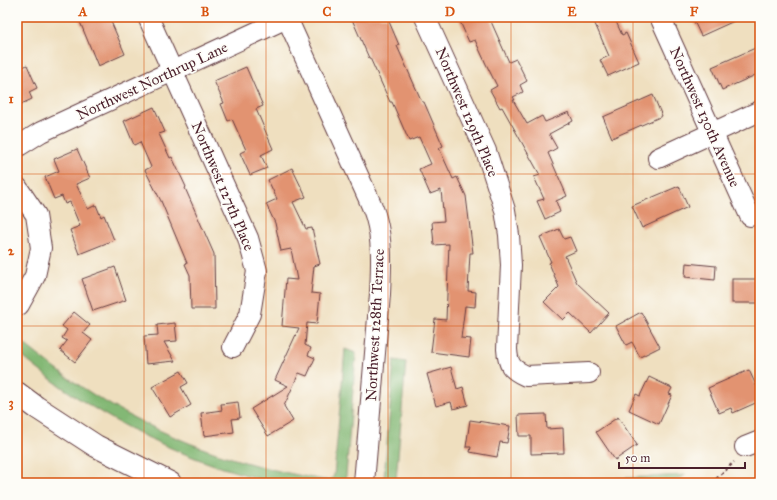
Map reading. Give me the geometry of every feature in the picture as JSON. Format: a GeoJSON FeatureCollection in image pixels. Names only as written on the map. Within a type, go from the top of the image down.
{"type":"FeatureCollection","features":[{"type":"Feature","properties":{"kind":"main road"},"geometry":{"type":"LineString","coordinates":[[17,393],[96,446],[170,483]]}},
{"type":"Feature","properties":{"kind":"street","name":"Northwest 127th Place"},"geometry":{"type":"LineString","coordinates":[[148,17],[248,238],[257,271],[250,314],[233,347]]}},
{"type":"Feature","properties":{"kind":"street","name":"Northwest 129th Place"},"geometry":{"type":"LineString","coordinates":[[425,17],[486,151],[505,210],[509,235],[511,265],[507,358],[517,372],[526,376],[588,373]]}},
{"type":"Feature","properties":{"kind":"street","name":"Northwest 130th Avenue"},"geometry":{"type":"LineString","coordinates":[[660,17],[750,216]]}},
{"type":"Feature","properties":{"kind":"street","name":"Northwest Northrup Lane"},"geometry":{"type":"LineString","coordinates":[[17,147],[41,132],[288,18]]}},
{"type":"Feature","properties":{"kind":"street","name":"Northwest 128th Terrace"},"geometry":{"type":"LineString","coordinates":[[288,18],[367,194],[376,218],[380,239],[382,264],[364,483]]}},
{"type":"Feature","properties":{"kind":"street"},"geometry":{"type":"LineString","coordinates":[[658,158],[760,111]]}},
{"type":"Feature","properties":{"kind":"street"},"geometry":{"type":"LineString","coordinates":[[17,187],[36,215],[42,248],[35,276],[19,305]]}},
{"type":"Feature","properties":{"kind":"path"},"geometry":{"type":"LineString","coordinates":[[712,483],[753,444]]}},
{"type":"Feature","properties":{"kind":"green space"},"geometry":{"type":"Polygon","coordinates":[[[17,338],[42,358],[97,397],[158,430],[190,444],[256,465],[290,474],[325,480],[331,479],[334,475],[345,349],[356,353],[346,476],[343,483],[276,483],[223,468],[168,447],[114,420],[64,389],[17,352],[17,338]]]}},
{"type":"Feature","properties":{"kind":"green space"},"geometry":{"type":"Polygon","coordinates":[[[394,360],[406,362],[396,480],[397,483],[385,483],[384,478],[394,360]]]}},
{"type":"Feature","properties":{"kind":"green space"},"geometry":{"type":"Polygon","coordinates":[[[686,475],[669,483],[522,483],[686,475]]]}},
{"type":"Feature","properties":{"kind":"building"},"geometry":{"type":"Polygon","coordinates":[[[78,17],[109,17],[125,54],[98,66],[78,17]]]}},
{"type":"Feature","properties":{"kind":"building"},"geometry":{"type":"Polygon","coordinates":[[[351,17],[387,17],[399,45],[397,46],[443,146],[439,148],[453,179],[457,177],[466,196],[473,253],[470,253],[468,291],[476,292],[475,307],[465,306],[461,338],[471,339],[469,357],[431,352],[435,319],[446,320],[449,244],[434,245],[432,222],[444,221],[441,190],[430,194],[419,169],[431,164],[419,137],[409,141],[351,17]]]}},
{"type":"Feature","properties":{"kind":"building"},"geometry":{"type":"Polygon","coordinates":[[[458,17],[489,17],[509,62],[516,59],[527,81],[520,85],[523,92],[513,97],[515,100],[513,100],[527,124],[542,116],[545,122],[569,112],[573,121],[549,134],[557,148],[548,153],[567,196],[556,201],[560,212],[545,219],[537,201],[544,199],[534,177],[540,175],[502,107],[500,108],[490,90],[497,86],[475,40],[469,42],[458,17]]]}},
{"type":"Feature","properties":{"kind":"building"},"geometry":{"type":"Polygon","coordinates":[[[592,17],[614,17],[622,35],[626,33],[639,62],[608,76],[600,60],[609,56],[592,17]]]}},
{"type":"Feature","properties":{"kind":"building"},"geometry":{"type":"Polygon","coordinates":[[[692,17],[743,17],[701,36],[692,17]]]}},
{"type":"Feature","properties":{"kind":"building"},"geometry":{"type":"Polygon","coordinates":[[[760,46],[760,73],[722,90],[712,67],[760,46]]]}},
{"type":"Feature","properties":{"kind":"building"},"geometry":{"type":"Polygon","coordinates":[[[17,64],[19,69],[27,65],[37,88],[29,92],[32,99],[17,106],[17,64]]]}},
{"type":"Feature","properties":{"kind":"building"},"geometry":{"type":"Polygon","coordinates":[[[246,67],[263,106],[256,109],[273,149],[261,155],[267,168],[250,175],[240,153],[246,150],[232,119],[228,121],[221,104],[224,103],[214,81],[246,67]]]}},
{"type":"Feature","properties":{"kind":"building"},"geometry":{"type":"Polygon","coordinates":[[[653,95],[662,116],[612,138],[603,117],[653,95]]]}},
{"type":"Feature","properties":{"kind":"building"},"geometry":{"type":"Polygon","coordinates":[[[154,107],[165,132],[159,134],[186,187],[185,188],[214,254],[215,309],[191,309],[190,275],[185,264],[187,263],[161,201],[145,170],[151,167],[140,142],[134,145],[124,121],[154,107]]]}},
{"type":"Feature","properties":{"kind":"building"},"geometry":{"type":"Polygon","coordinates":[[[77,149],[90,178],[76,184],[88,209],[96,205],[101,217],[104,215],[114,240],[79,254],[70,230],[80,226],[70,202],[65,204],[62,196],[54,199],[45,177],[59,171],[54,159],[77,149]]]}},
{"type":"Feature","properties":{"kind":"building"},"geometry":{"type":"Polygon","coordinates":[[[292,168],[306,197],[293,202],[306,229],[312,228],[320,264],[314,266],[311,293],[320,294],[317,324],[307,323],[305,345],[311,348],[308,355],[315,358],[307,376],[299,373],[284,406],[293,421],[268,436],[251,409],[288,386],[275,380],[299,328],[282,326],[286,279],[297,280],[291,249],[281,251],[275,223],[266,204],[277,199],[268,180],[292,168]]]}},
{"type":"Feature","properties":{"kind":"building"},"geometry":{"type":"Polygon","coordinates":[[[679,186],[688,207],[642,228],[632,206],[679,186]]]}},
{"type":"Feature","properties":{"kind":"building"},"geometry":{"type":"Polygon","coordinates":[[[559,229],[564,239],[570,237],[576,251],[565,256],[577,283],[609,313],[591,333],[570,313],[563,320],[544,302],[559,287],[549,263],[551,262],[540,237],[559,229]]]}},
{"type":"Feature","properties":{"kind":"building"},"geometry":{"type":"Polygon","coordinates":[[[686,263],[716,266],[715,280],[685,277],[686,263]]]}},
{"type":"Feature","properties":{"kind":"building"},"geometry":{"type":"Polygon","coordinates":[[[115,267],[126,300],[93,311],[82,279],[115,267]]]}},
{"type":"Feature","properties":{"kind":"building"},"geometry":{"type":"Polygon","coordinates":[[[732,279],[760,279],[760,303],[732,303],[732,279]]]}},
{"type":"Feature","properties":{"kind":"building"},"geometry":{"type":"Polygon","coordinates":[[[74,312],[90,325],[83,333],[92,340],[75,362],[60,350],[67,341],[62,338],[67,330],[62,326],[74,312]]]}},
{"type":"Feature","properties":{"kind":"building"},"geometry":{"type":"Polygon","coordinates":[[[641,312],[660,347],[640,357],[632,342],[626,345],[616,326],[641,312]]]}},
{"type":"Feature","properties":{"kind":"building"},"geometry":{"type":"Polygon","coordinates":[[[175,323],[177,341],[164,342],[175,361],[146,364],[144,336],[158,335],[157,325],[175,323]]]}},
{"type":"Feature","properties":{"kind":"building"},"geometry":{"type":"Polygon","coordinates":[[[451,367],[457,389],[463,387],[468,405],[453,409],[451,402],[436,406],[427,374],[451,367]]]}},
{"type":"Feature","properties":{"kind":"building"},"geometry":{"type":"Polygon","coordinates":[[[749,370],[760,394],[760,401],[733,413],[731,408],[719,413],[708,388],[749,370]]]}},
{"type":"Feature","properties":{"kind":"building"},"geometry":{"type":"Polygon","coordinates":[[[181,371],[188,383],[181,387],[191,405],[170,417],[152,387],[181,371]]]}},
{"type":"Feature","properties":{"kind":"building"},"geometry":{"type":"Polygon","coordinates":[[[649,377],[672,388],[669,394],[672,395],[659,424],[629,410],[636,394],[640,396],[649,377]]]}},
{"type":"Feature","properties":{"kind":"building"},"geometry":{"type":"Polygon","coordinates":[[[238,402],[240,418],[232,419],[234,432],[204,436],[201,413],[222,410],[221,404],[238,402]]]}},
{"type":"Feature","properties":{"kind":"building"},"geometry":{"type":"Polygon","coordinates":[[[546,414],[547,429],[563,428],[564,453],[531,454],[531,436],[519,436],[518,415],[546,414]]]}},
{"type":"Feature","properties":{"kind":"building"},"geometry":{"type":"Polygon","coordinates":[[[618,417],[637,445],[615,460],[596,432],[618,417]]]}},
{"type":"Feature","properties":{"kind":"building"},"geometry":{"type":"Polygon","coordinates":[[[470,420],[510,426],[507,443],[500,442],[497,457],[470,452],[471,447],[466,447],[470,420]]]}}]}
